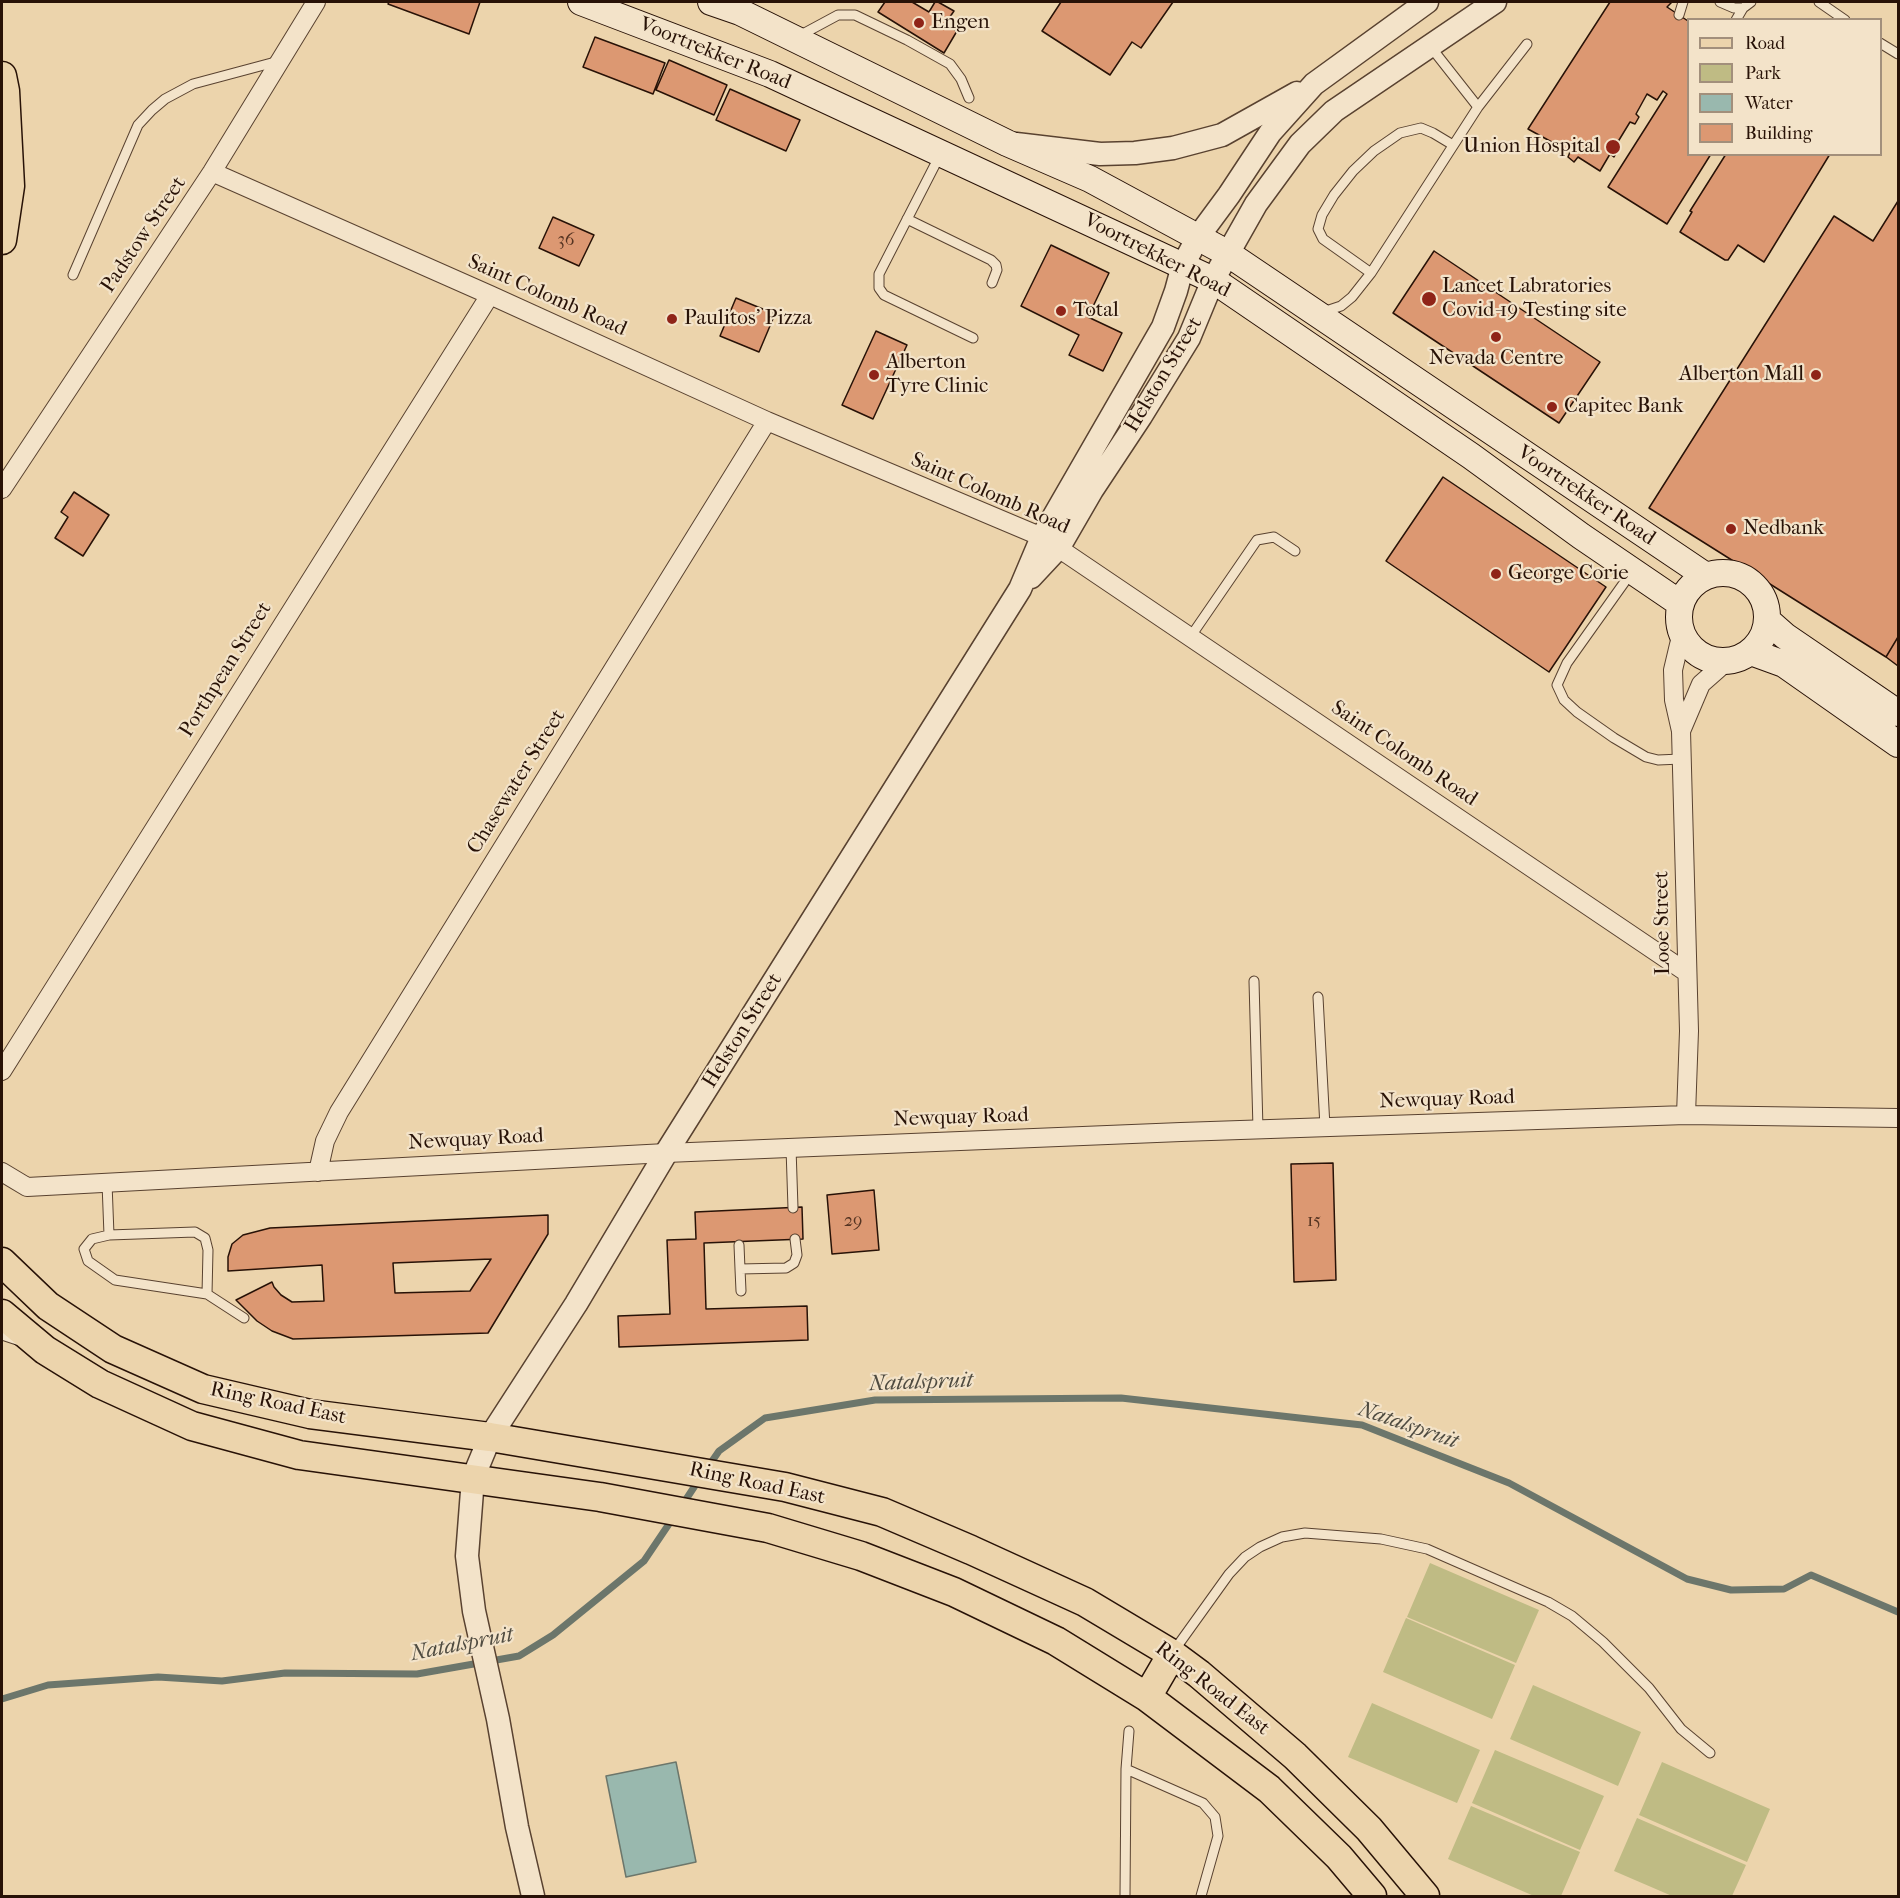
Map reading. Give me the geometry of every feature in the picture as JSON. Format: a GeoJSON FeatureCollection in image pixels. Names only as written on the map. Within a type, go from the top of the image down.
{"type":"FeatureCollection","features":[{"type":"Feature","properties":{"kind":"main road","name":"Voortrekker Road"},"geometry":{"type":"LineString","coordinates":[[581,2],[770,74],[1213,280],[1471,456],[1681,604]]}},
{"type":"Feature","properties":{"kind":"main road","name":"Voortrekker Road"},"geometry":{"type":"LineString","coordinates":[[711,2],[740,12],[1007,143],[1090,179],[1227,253],[1706,576]]}},
{"type":"Feature","properties":{"kind":"main road"},"geometry":{"type":"LineString","coordinates":[[2,76],[5,91],[10,186],[2,240]]}},
{"type":"Feature","properties":{"kind":"main road"},"geometry":{"type":"LineString","coordinates":[[1728,573],[1750,581],[1764,598],[1768,621],[1762,638],[1751,652],[1726,662],[1708,659],[1692,648],[1682,632],[1679,618],[1681,604],[1690,588],[1706,576],[1728,573]]}},
{"type":"Feature","properties":{"kind":"main road"},"geometry":{"type":"LineString","coordinates":[[1768,621],[1785,636],[1899,713]]}},
{"type":"Feature","properties":{"kind":"main road"},"geometry":{"type":"LineString","coordinates":[[1751,652],[1784,664],[1899,744]]}},
{"type":"Feature","properties":{"kind":"main road","name":"Ring Road East"},"geometry":{"type":"LineString","coordinates":[[2,1263],[48,1306],[113,1349],[203,1389],[310,1414],[490,1437],[785,1487],[882,1512],[971,1550],[1085,1602],[1172,1654],[1199,1674],[1295,1756],[1368,1829],[1425,1896]]}},
{"type":"Feature","properties":{"kind":"main road","name":"Ring Road East"},"geometry":{"type":"LineString","coordinates":[[2,1314],[45,1350],[100,1384],[192,1426],[299,1455],[600,1497],[768,1528],[861,1556],[954,1592],[1056,1641],[1147,1697],[1269,1789],[1339,1857],[1372,1896]]}},
{"type":"Feature","properties":{"kind":"main road"},"geometry":{"type":"LineString","coordinates":[[1147,1697],[1172,1654]]}},
{"type":"Feature","properties":{"kind":"street","name":"Padstow Street"},"geometry":{"type":"LineString","coordinates":[[2,489],[212,172],[316,2]]}},
{"type":"Feature","properties":{"kind":"street","name":"Helston Street"},"geometry":{"type":"LineString","coordinates":[[533,1896],[474,1611],[467,1556],[473,1478],[490,1437],[576,1304],[666,1153],[1050,542],[1163,327],[1183,265],[1198,237],[1270,133],[1314,84],[1427,2]]}},
{"type":"Feature","properties":{"kind":"street","name":"Helston Street"},"geometry":{"type":"LineString","coordinates":[[1050,542],[1087,498],[1141,416],[1189,338],[1227,253],[1256,204],[1300,144],[1334,111],[1495,2]]}},
{"type":"Feature","properties":{"kind":"street"},"geometry":{"type":"LineString","coordinates":[[1007,143],[1100,154],[1135,153],[1173,148],[1222,135],[1314,84]]}},
{"type":"Feature","properties":{"kind":"street","name":"Saint Colomb Road"},"geometry":{"type":"LineString","coordinates":[[212,172],[767,421],[1050,542],[1686,972]]}},
{"type":"Feature","properties":{"kind":"street","name":"Porthpean Street"},"geometry":{"type":"LineString","coordinates":[[2,1071],[490,295]]}},
{"type":"Feature","properties":{"kind":"street","name":"Chasewater Street"},"geometry":{"type":"LineString","coordinates":[[318,1172],[325,1141],[339,1112],[767,421]]}},
{"type":"Feature","properties":{"kind":"street","name":"Looe Street"},"geometry":{"type":"LineString","coordinates":[[1682,632],[1672,670],[1674,700],[1681,731],[1689,1031],[1686,1115]]}},
{"type":"Feature","properties":{"kind":"street","name":"Looe Street"},"geometry":{"type":"LineString","coordinates":[[1681,731],[1701,684],[1726,662]]}},
{"type":"Feature","properties":{"kind":"street","name":"Newquay Road"},"geometry":{"type":"LineString","coordinates":[[2,1172],[27,1187],[666,1153],[1258,1129],[1686,1115],[1899,1118]]}},
{"type":"Feature","properties":{"kind":"lane"},"geometry":{"type":"LineString","coordinates":[[1679,15],[1683,2]]}},
{"type":"Feature","properties":{"kind":"lane"},"geometry":{"type":"LineString","coordinates":[[1720,2],[1734,8],[1743,8]]}},
{"type":"Feature","properties":{"kind":"lane"},"geometry":{"type":"LineString","coordinates":[[1737,18],[1743,8],[1751,2]]}},
{"type":"Feature","properties":{"kind":"lane"},"geometry":{"type":"LineString","coordinates":[[1819,2],[1832,5],[1843,18]]}},
{"type":"Feature","properties":{"kind":"lane"},"geometry":{"type":"LineString","coordinates":[[794,39],[838,15],[855,15],[950,64],[961,79],[969,98]]}},
{"type":"Feature","properties":{"kind":"lane"},"geometry":{"type":"LineString","coordinates":[[1317,314],[1341,306],[1352,297],[1371,273],[1478,107],[1527,44]]}},
{"type":"Feature","properties":{"kind":"lane"},"geometry":{"type":"LineString","coordinates":[[1882,44],[1899,54]]}},
{"type":"Feature","properties":{"kind":"lane"},"geometry":{"type":"LineString","coordinates":[[1430,46],[1478,107]]}},
{"type":"Feature","properties":{"kind":"lane"},"geometry":{"type":"LineString","coordinates":[[73,275],[138,125],[152,110],[165,99],[193,84],[279,61]]}},
{"type":"Feature","properties":{"kind":"lane"},"geometry":{"type":"LineString","coordinates":[[1371,273],[1323,239],[1318,229],[1322,215],[1334,195],[1353,171],[1374,151],[1400,133],[1421,128],[1453,145]]}},
{"type":"Feature","properties":{"kind":"lane"},"geometry":{"type":"LineString","coordinates":[[941,153],[879,274],[879,288],[885,295],[973,338]]}},
{"type":"Feature","properties":{"kind":"lane"},"geometry":{"type":"LineString","coordinates":[[908,219],[991,260],[997,270],[992,284]]}},
{"type":"Feature","properties":{"kind":"lane"},"geometry":{"type":"LineString","coordinates":[[1191,636],[1257,540],[1274,537],[1295,551]]}},
{"type":"Feature","properties":{"kind":"lane"},"geometry":{"type":"LineString","coordinates":[[1633,571],[1567,663],[1557,685],[1564,700],[1622,743],[1646,757],[1658,760],[1681,759]]}},
{"type":"Feature","properties":{"kind":"lane"},"geometry":{"type":"LineString","coordinates":[[1254,981],[1258,1129]]}},
{"type":"Feature","properties":{"kind":"lane"},"geometry":{"type":"LineString","coordinates":[[1318,997],[1325,1127]]}},
{"type":"Feature","properties":{"kind":"lane"},"geometry":{"type":"LineString","coordinates":[[791,1148],[793,1208]]}},
{"type":"Feature","properties":{"kind":"lane"},"geometry":{"type":"LineString","coordinates":[[107,1183],[109,1235]]}},
{"type":"Feature","properties":{"kind":"lane"},"geometry":{"type":"LineString","coordinates":[[207,1294],[208,1250],[205,1238],[195,1232],[109,1235],[92,1239],[84,1249],[88,1261],[115,1280],[207,1294],[244,1318]]}},
{"type":"Feature","properties":{"kind":"lane"},"geometry":{"type":"LineString","coordinates":[[740,1269],[786,1268],[794,1263],[797,1256],[795,1239]]}},
{"type":"Feature","properties":{"kind":"lane"},"geometry":{"type":"LineString","coordinates":[[739,1245],[741,1291]]}},
{"type":"Feature","properties":{"kind":"lane"},"geometry":{"type":"LineString","coordinates":[[2,1335],[45,1350]]}},
{"type":"Feature","properties":{"kind":"lane"},"geometry":{"type":"LineString","coordinates":[[1172,1654],[1229,1574],[1245,1557],[1260,1547],[1282,1537],[1305,1533],[1381,1539],[1427,1548],[1548,1602],[1572,1616],[1603,1642],[1649,1688],[1681,1729],[1710,1753]]}},
{"type":"Feature","properties":{"kind":"lane"},"geometry":{"type":"LineString","coordinates":[[1125,1896],[1126,1769],[1130,1731]]}},
{"type":"Feature","properties":{"kind":"lane"},"geometry":{"type":"LineString","coordinates":[[1126,1769],[1203,1803],[1215,1817],[1218,1836],[1201,1896]]}},
{"type":"Feature","properties":{"kind":"green space"},"geometry":{"type":"Polygon","coordinates":[[[1430,1563],[1539,1610],[1516,1663],[1407,1617],[1430,1563]]]}},
{"type":"Feature","properties":{"kind":"green space"},"geometry":{"type":"Polygon","coordinates":[[[1406,1618],[1515,1665],[1492,1719],[1383,1672],[1406,1618]]]}},
{"type":"Feature","properties":{"kind":"green space"},"geometry":{"type":"Polygon","coordinates":[[[1533,1685],[1641,1732],[1618,1786],[1510,1739],[1533,1685]]]}},
{"type":"Feature","properties":{"kind":"green space"},"geometry":{"type":"Polygon","coordinates":[[[1372,1703],[1480,1750],[1457,1803],[1348,1757],[1372,1703]]]}},
{"type":"Feature","properties":{"kind":"green space"},"geometry":{"type":"Polygon","coordinates":[[[1495,1750],[1604,1796],[1580,1850],[1472,1803],[1495,1750]]]}},
{"type":"Feature","properties":{"kind":"green space"},"geometry":{"type":"Polygon","coordinates":[[[1662,1762],[1770,1809],[1747,1862],[1639,1815],[1662,1762]]]}},
{"type":"Feature","properties":{"kind":"green space"},"geometry":{"type":"Polygon","coordinates":[[[1471,1806],[1580,1852],[1561,1896],[1534,1896],[1448,1859],[1471,1806]]]}},
{"type":"Feature","properties":{"kind":"green space"},"geometry":{"type":"Polygon","coordinates":[[[1637,1818],[1746,1865],[1732,1896],[1672,1896],[1614,1871],[1637,1818]]]}},
{"type":"Feature","properties":{"kind":"water"},"geometry":{"type":"Polygon","coordinates":[[[676,1762],[696,1862],[626,1877],[606,1776],[676,1762]]]}},
{"type":"Feature","properties":{"kind":"building"},"geometry":{"type":"Polygon","coordinates":[[[389,2],[480,2],[469,34],[388,4],[389,2]]]}},
{"type":"Feature","properties":{"kind":"building"},"geometry":{"type":"Polygon","coordinates":[[[885,2],[912,2],[929,12],[935,2],[938,2],[954,11],[945,24],[957,31],[944,53],[878,12],[885,2]]]}},
{"type":"Feature","properties":{"kind":"building"},"geometry":{"type":"Polygon","coordinates":[[[1061,2],[1173,2],[1141,48],[1132,42],[1110,75],[1042,31],[1061,2]]]}},
{"type":"Feature","properties":{"kind":"building"},"geometry":{"type":"Polygon","coordinates":[[[1610,2],[1672,2],[1667,7],[1687,20],[1687,156],[1710,156],[1667,224],[1608,187],[1667,94],[1663,91],[1657,100],[1647,94],[1636,114],[1639,117],[1635,124],[1630,122],[1616,145],[1619,148],[1614,157],[1610,154],[1600,171],[1578,157],[1574,162],[1568,157],[1570,152],[1528,129],[1610,2]]]}},
{"type":"Feature","properties":{"kind":"building"},"geometry":{"type":"Polygon","coordinates":[[[595,37],[665,63],[653,94],[583,67],[595,37]]]}},
{"type":"Feature","properties":{"kind":"building"},"geometry":{"type":"Polygon","coordinates":[[[669,60],[727,85],[714,115],[656,90],[669,60]]]}},
{"type":"Feature","properties":{"kind":"building"},"geometry":{"type":"Polygon","coordinates":[[[730,89],[800,120],[786,151],[716,120],[730,89]]]}},
{"type":"Feature","properties":{"kind":"building"},"geometry":{"type":"Polygon","coordinates":[[[1725,156],[1829,156],[1764,262],[1738,245],[1728,260],[1725,260],[1680,232],[1692,212],[1690,211],[1725,156]]]}},
{"type":"Feature","properties":{"kind":"building","name":"Alberton Mall"},"geometry":{"type":"Polygon","coordinates":[[[1898,201],[1898,637],[1886,657],[1649,508],[1834,216],[1873,241],[1898,201]]]}},
{"type":"Feature","properties":{"kind":"building"},"geometry":{"type":"Polygon","coordinates":[[[553,217],[594,235],[579,266],[539,248],[553,217]]]}},
{"type":"Feature","properties":{"kind":"building","name":"Total"},"geometry":{"type":"Polygon","coordinates":[[[1051,245],[1109,273],[1088,317],[1122,333],[1103,371],[1069,355],[1079,335],[1021,306],[1051,245]]]}},
{"type":"Feature","properties":{"kind":"building","name":"Nevada Centre"},"geometry":{"type":"Polygon","coordinates":[[[1434,251],[1600,362],[1559,423],[1393,313],[1434,251]]]}},
{"type":"Feature","properties":{"kind":"building"},"geometry":{"type":"Polygon","coordinates":[[[736,298],[775,314],[759,352],[720,336],[736,298]]]}},
{"type":"Feature","properties":{"kind":"building","name":"Alberton Tyre Clinic"},"geometry":{"type":"Polygon","coordinates":[[[876,331],[907,345],[873,419],[842,405],[876,331]]]}},
{"type":"Feature","properties":{"kind":"building","name":"George Corie"},"geometry":{"type":"Polygon","coordinates":[[[1443,477],[1606,587],[1549,672],[1386,561],[1443,477]]]}},
{"type":"Feature","properties":{"kind":"building"},"geometry":{"type":"Polygon","coordinates":[[[74,492],[109,515],[83,556],[55,538],[68,517],[61,512],[74,492]]]}},
{"type":"Feature","properties":{"kind":"building"},"geometry":{"type":"Polygon","coordinates":[[[1898,637],[1898,666],[1886,657],[1898,637]]]}},
{"type":"Feature","properties":{"kind":"building"},"geometry":{"type":"Polygon","coordinates":[[[1333,1163],[1336,1280],[1294,1282],[1291,1164],[1333,1163]]]}},
{"type":"Feature","properties":{"kind":"building"},"geometry":{"type":"Polygon","coordinates":[[[874,1190],[879,1250],[832,1254],[827,1195],[874,1190]]]}},
{"type":"Feature","properties":{"kind":"building"},"geometry":{"type":"Polygon","coordinates":[[[802,1207],[803,1239],[704,1243],[706,1309],[807,1306],[808,1340],[619,1347],[618,1316],[670,1314],[667,1240],[696,1239],[695,1212],[802,1207]]]}},
{"type":"Feature","properties":{"kind":"building"},"geometry":{"type":"Polygon","coordinates":[[[548,1215],[548,1234],[488,1333],[293,1339],[272,1331],[257,1321],[236,1300],[272,1282],[281,1295],[292,1302],[324,1301],[322,1265],[228,1271],[228,1257],[232,1244],[243,1235],[270,1228],[548,1215]],[[491,1259],[393,1263],[395,1293],[470,1291],[491,1259]]]}},
{"type":"Feature","properties":{"kind":"waterway","name":"Natalspruit"},"geometry":{"type":"LineString","coordinates":[[708,1467],[719,1451],[765,1418],[875,1400],[1121,1398],[1362,1425],[1509,1483],[1687,1579],[1731,1590],[1784,1589],[1811,1575],[1898,1612]]}},
{"type":"Feature","properties":{"kind":"waterway","name":"Natalspruit"},"geometry":{"type":"LineString","coordinates":[[683,1504],[700,1478]]}},
{"type":"Feature","properties":{"kind":"waterway","name":"Natalspruit"},"geometry":{"type":"LineString","coordinates":[[2,1699],[48,1685],[158,1677],[222,1681],[285,1673],[417,1674],[519,1656],[553,1635],[644,1561],[673,1518]]}},
{"type":"Feature","properties":{"kind":"place","name":"Engen"},"geometry":{"type":"Point","coordinates":[919,23]}},
{"type":"Feature","properties":{"kind":"place","name":"Union Hospital"},"geometry":{"type":"Point","coordinates":[1613,147]}},
{"type":"Feature","properties":{"kind":"place","name":"Lancet Labratories Covid-19 Testing site"},"geometry":{"type":"Point","coordinates":[1429,299]}},
{"type":"Feature","properties":{"kind":"place","name":"Total"},"geometry":{"type":"Point","coordinates":[1061,311]}},
{"type":"Feature","properties":{"kind":"place","name":"Paulitos' Pizza"},"geometry":{"type":"Point","coordinates":[672,319]}},
{"type":"Feature","properties":{"kind":"place","name":"Nevada Centre"},"geometry":{"type":"Point","coordinates":[1496,337]}},
{"type":"Feature","properties":{"kind":"place","name":"Alberton Tyre Clinic"},"geometry":{"type":"Point","coordinates":[874,375]}},
{"type":"Feature","properties":{"kind":"place","name":"Alberton Mall"},"geometry":{"type":"Point","coordinates":[1816,375]}},
{"type":"Feature","properties":{"kind":"place","name":"Capitec Bank"},"geometry":{"type":"Point","coordinates":[1552,407]}},
{"type":"Feature","properties":{"kind":"place","name":"Nedbank"},"geometry":{"type":"Point","coordinates":[1731,529]}},
{"type":"Feature","properties":{"kind":"place","name":"George Corie"},"geometry":{"type":"Point","coordinates":[1496,574]}}]}
